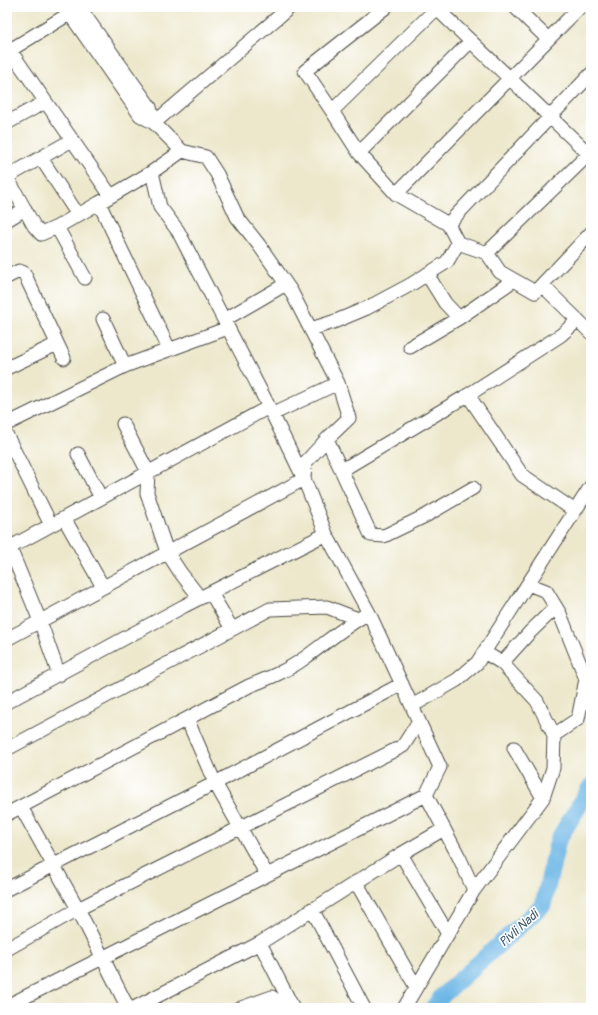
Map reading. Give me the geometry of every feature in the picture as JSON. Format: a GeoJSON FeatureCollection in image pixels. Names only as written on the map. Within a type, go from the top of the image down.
{"type":"FeatureCollection","features":[{"type":"Feature","properties":{"kind":"street"},"geometry":{"type":"LineString","coordinates":[[154,123],[289,7]]}},
{"type":"Feature","properties":{"kind":"street"},"geometry":{"type":"LineString","coordinates":[[386,7],[305,71],[359,153],[396,194],[448,224],[458,243],[487,252],[500,272],[535,292],[588,242]]}},
{"type":"Feature","properties":{"kind":"street"},"geometry":{"type":"LineString","coordinates":[[515,7],[548,39]]}},
{"type":"Feature","properties":{"kind":"street"},"geometry":{"type":"LineString","coordinates":[[396,194],[580,7]]}},
{"type":"Feature","properties":{"kind":"street"},"geometry":{"type":"LineString","coordinates":[[332,111],[435,8],[590,154],[487,252]]}},
{"type":"Feature","properties":{"kind":"street"},"geometry":{"type":"LineString","coordinates":[[111,196],[8,49],[73,9],[150,108],[154,123],[182,151],[206,157],[217,174],[237,217],[286,284],[311,329],[338,383],[349,418],[327,438],[305,463],[304,479]]}},
{"type":"Feature","properties":{"kind":"street"},"geometry":{"type":"LineString","coordinates":[[359,153],[471,41]]}},
{"type":"Feature","properties":{"kind":"street"},"geometry":{"type":"LineString","coordinates":[[448,224],[591,74]]}},
{"type":"Feature","properties":{"kind":"street"},"geometry":{"type":"LineString","coordinates":[[7,123],[45,102]]}},
{"type":"Feature","properties":{"kind":"street"},"geometry":{"type":"LineString","coordinates":[[72,140],[7,177],[34,226],[41,234],[58,227],[152,172],[182,151]]}},
{"type":"Feature","properties":{"kind":"street"},"geometry":{"type":"LineString","coordinates":[[41,158],[78,215]]}},
{"type":"Feature","properties":{"kind":"street"},"geometry":{"type":"LineString","coordinates":[[7,1006],[426,795],[440,767],[369,613],[326,534],[304,479],[270,410],[178,231],[160,207],[152,172]]}},
{"type":"Feature","properties":{"kind":"street"},"geometry":{"type":"LineString","coordinates":[[98,203],[169,349]]}},
{"type":"Feature","properties":{"kind":"street"},"geometry":{"type":"LineString","coordinates":[[7,220],[25,209]]}},
{"type":"Feature","properties":{"kind":"street"},"geometry":{"type":"LineString","coordinates":[[58,227],[85,278]]}},
{"type":"Feature","properties":{"kind":"street"},"geometry":{"type":"LineString","coordinates":[[311,329],[336,321],[367,308],[427,274],[447,262],[458,243]]}},
{"type":"Feature","properties":{"kind":"street"},"geometry":{"type":"LineString","coordinates":[[7,277],[19,271],[24,273],[64,358]]}},
{"type":"Feature","properties":{"kind":"street"},"geometry":{"type":"LineString","coordinates":[[427,274],[445,303],[459,318]]}},
{"type":"Feature","properties":{"kind":"street"},"geometry":{"type":"LineString","coordinates":[[410,347],[459,318],[514,280]]}},
{"type":"Feature","properties":{"kind":"street"},"geometry":{"type":"LineString","coordinates":[[7,424],[125,366],[226,324],[286,284]]}},
{"type":"Feature","properties":{"kind":"street"},"geometry":{"type":"LineString","coordinates":[[542,285],[591,333]]}},
{"type":"Feature","properties":{"kind":"street"},"geometry":{"type":"LineString","coordinates":[[103,319],[125,366]]}},
{"type":"Feature","properties":{"kind":"street"},"geometry":{"type":"LineString","coordinates":[[342,470],[468,395],[561,335],[578,320]]}},
{"type":"Feature","properties":{"kind":"street"},"geometry":{"type":"LineString","coordinates":[[7,368],[57,344]]}},
{"type":"Feature","properties":{"kind":"street"},"geometry":{"type":"LineString","coordinates":[[59,675],[40,621],[8,546],[270,410],[338,383]]}},
{"type":"Feature","properties":{"kind":"street"},"geometry":{"type":"LineString","coordinates":[[468,395],[522,475],[575,511]]}},
{"type":"Feature","properties":{"kind":"street"},"geometry":{"type":"LineString","coordinates":[[123,424],[148,472],[147,493],[164,554],[200,598],[232,629]]}},
{"type":"Feature","properties":{"kind":"street"},"geometry":{"type":"LineString","coordinates":[[7,436],[51,525]]}},
{"type":"Feature","properties":{"kind":"street"},"geometry":{"type":"LineString","coordinates":[[327,438],[371,535],[384,536],[427,515],[473,488]]}},
{"type":"Feature","properties":{"kind":"street"},"geometry":{"type":"LineString","coordinates":[[78,454],[100,498]]}},
{"type":"Feature","properties":{"kind":"street"},"geometry":{"type":"LineString","coordinates":[[7,639],[304,479]]}},
{"type":"Feature","properties":{"kind":"street"},"geometry":{"type":"LineString","coordinates":[[412,706],[457,680],[477,663],[591,486]]}},
{"type":"Feature","properties":{"kind":"street"},"geometry":{"type":"LineString","coordinates":[[64,518],[103,587]]}},
{"type":"Feature","properties":{"kind":"street"},"geometry":{"type":"LineString","coordinates":[[7,702],[200,598],[326,534]]}},
{"type":"Feature","properties":{"kind":"street"},"geometry":{"type":"LineString","coordinates":[[528,584],[546,591],[556,606],[586,679],[578,719],[554,735]]}},
{"type":"Feature","properties":{"kind":"street"},"geometry":{"type":"LineString","coordinates":[[502,663],[556,606]]}},
{"type":"Feature","properties":{"kind":"street"},"geometry":{"type":"LineString","coordinates":[[7,749],[270,609],[327,607],[358,619]]}},
{"type":"Feature","properties":{"kind":"street"},"geometry":{"type":"LineString","coordinates":[[7,814],[249,686],[279,674],[306,658],[329,638],[369,613]]}},
{"type":"Feature","properties":{"kind":"street"},"geometry":{"type":"LineString","coordinates":[[404,1008],[474,890],[543,798],[553,768],[554,735],[537,701],[502,663],[484,652]]}},
{"type":"Feature","properties":{"kind":"street"},"geometry":{"type":"LineString","coordinates":[[7,888],[215,783],[402,684]]}},
{"type":"Feature","properties":{"kind":"street"},"geometry":{"type":"LineString","coordinates":[[187,719],[215,783],[267,875]]}},
{"type":"Feature","properties":{"kind":"street"},"geometry":{"type":"LineString","coordinates":[[7,949],[78,909],[241,829],[403,746],[419,721]]}},
{"type":"Feature","properties":{"kind":"street"},"geometry":{"type":"LineString","coordinates":[[514,748],[543,798]]}},
{"type":"Feature","properties":{"kind":"street"},"geometry":{"type":"LineString","coordinates":[[426,795],[474,890]]}},
{"type":"Feature","properties":{"kind":"street"},"geometry":{"type":"LineString","coordinates":[[21,807],[78,909],[128,1008]]}},
{"type":"Feature","properties":{"kind":"street"},"geometry":{"type":"LineString","coordinates":[[134,1008],[260,943],[400,854],[444,829]]}},
{"type":"Feature","properties":{"kind":"street"},"geometry":{"type":"LineString","coordinates":[[400,854],[448,934]]}},
{"type":"Feature","properties":{"kind":"street"},"geometry":{"type":"LineString","coordinates":[[356,882],[416,987]]}},
{"type":"Feature","properties":{"kind":"street"},"geometry":{"type":"LineString","coordinates":[[312,909],[364,1008]]}},
{"type":"Feature","properties":{"kind":"street"},"geometry":{"type":"LineString","coordinates":[[260,943],[293,1008]]}},
{"type":"Feature","properties":{"kind":"street"},"geometry":{"type":"LineString","coordinates":[[241,1008],[272,997],[286,1008]]}},
{"type":"Feature","properties":{"kind":"waterway","name":"Pivli Nadi"},"geometry":{"type":"LineString","coordinates":[[433,1008],[443,995],[543,905],[558,840],[591,786]]}}]}
